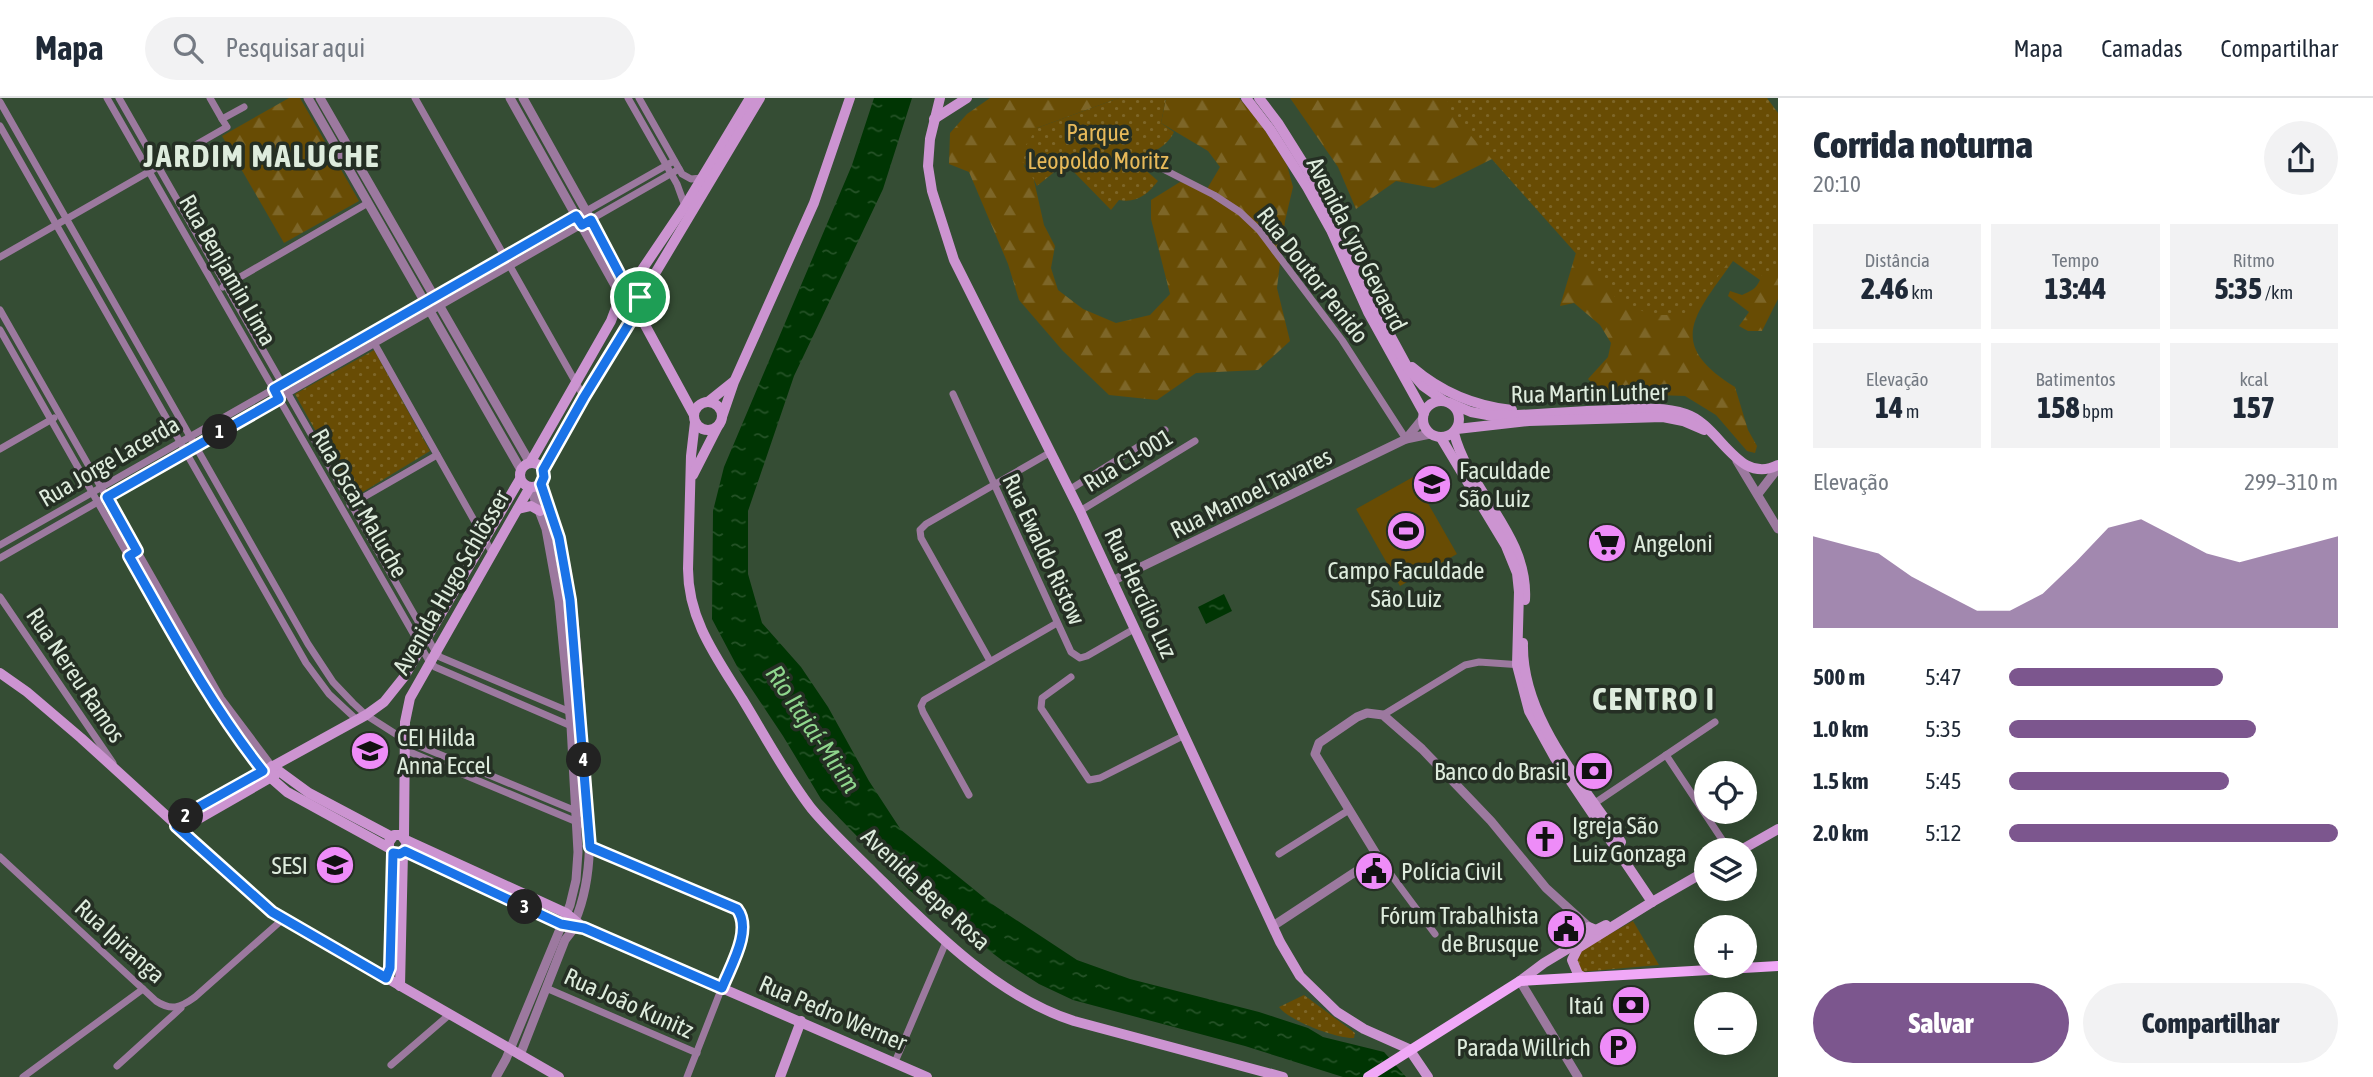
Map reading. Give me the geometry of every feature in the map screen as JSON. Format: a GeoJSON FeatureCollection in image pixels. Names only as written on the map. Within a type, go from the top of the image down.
{"type":"FeatureCollection","features":[{"type":"Feature","properties":{"kind":"main road"},"geometry":{"type":"LineString","coordinates":[[530,463],[538,464],[543,470],[544,477],[535,486],[524,485],[520,475],[530,463],[576,383],[622,297],[685,206],[750,98]]}},
{"type":"Feature","properties":{"kind":"main road"},"geometry":{"type":"LineString","coordinates":[[640,297],[760,98]]}},
{"type":"Feature","properties":{"kind":"main road","name":"Avenida Bepe Rosa"},"geometry":{"type":"LineString","coordinates":[[691,479],[720,421],[734,382],[814,203],[850,98]]}},
{"type":"Feature","properties":{"kind":"main road","name":"Rua Hercílio Luz"},"geometry":{"type":"LineString","coordinates":[[940,98],[928,153],[930,180],[950,252],[1080,511],[1273,926],[1300,976],[1337,1012],[1364,1029],[1409,1049]]}},
{"type":"Feature","properties":{"kind":"main road"},"geometry":{"type":"LineString","coordinates":[[934,120],[967,98]]}},
{"type":"Feature","properties":{"kind":"main road","name":"Avenida Cyro Gevaerd"},"geometry":{"type":"LineString","coordinates":[[1246,98],[1270,129],[1307,187],[1331,230],[1368,312],[1424,416]]}},
{"type":"Feature","properties":{"kind":"main road","name":"Avenida Cyro Gevaerd"},"geometry":{"type":"LineString","coordinates":[[1259,98],[1315,182],[1371,301],[1401,356],[1414,377],[1447,402]]}},
{"type":"Feature","properties":{"kind":"main road"},"geometry":{"type":"LineString","coordinates":[[543,470],[584,397],[643,304],[635,292],[622,297]]}},
{"type":"Feature","properties":{"kind":"main road"},"geometry":{"type":"LineString","coordinates":[[622,297],[622,315],[636,315]]}},
{"type":"Feature","properties":{"kind":"main road"},"geometry":{"type":"LineString","coordinates":[[636,315],[694,419],[704,429],[712,429],[720,421],[716,404],[691,397],[678,386]]}},
{"type":"Feature","properties":{"kind":"main road"},"geometry":{"type":"LineString","coordinates":[[1401,356],[1438,386],[1474,403],[1537,412]]}},
{"type":"Feature","properties":{"kind":"main road"},"geometry":{"type":"LineString","coordinates":[[694,419],[696,407],[734,382]]}},
{"type":"Feature","properties":{"kind":"main road"},"geometry":{"type":"LineString","coordinates":[[1465,470],[1455,431],[1460,417],[1447,402],[1432,404],[1424,416],[1426,429],[1441,438],[1465,470],[1517,551],[1526,579],[1520,665],[1532,710],[1553,748],[1655,900]]}},
{"type":"Feature","properties":{"kind":"main road","name":"Rua Martin Luther"},"geometry":{"type":"LineString","coordinates":[[1447,402],[1483,415],[1668,410],[1687,414],[1702,422],[1737,461]]}},
{"type":"Feature","properties":{"kind":"main road","name":"Rua Martin Luther"},"geometry":{"type":"LineString","coordinates":[[1455,431],[1529,421],[1663,417],[1693,425],[1722,442]]}},
{"type":"Feature","properties":{"kind":"main road","name":"Avenida Bepe Rosa"},"geometry":{"type":"LineString","coordinates":[[694,419],[688,585],[693,610],[704,636],[810,807],[946,942],[1024,998],[1062,1017],[1283,1077]]}},
{"type":"Feature","properties":{"kind":"main road"},"geometry":{"type":"LineString","coordinates":[[1441,438],[1455,431]]}},
{"type":"Feature","properties":{"kind":"main road"},"geometry":{"type":"LineString","coordinates":[[1737,461],[1762,470],[1778,467]]}},
{"type":"Feature","properties":{"kind":"main road","name":"Avenida Hugo Schlösser"},"geometry":{"type":"LineString","coordinates":[[176,826],[195,821],[361,717],[392,694],[486,541],[520,475]]}},
{"type":"Feature","properties":{"kind":"main road","name":"Avenida Hugo Schlösser"},"geometry":{"type":"LineString","coordinates":[[399,845],[410,698],[518,509],[535,486]]}},
{"type":"Feature","properties":{"kind":"main road"},"geometry":{"type":"LineString","coordinates":[[518,509],[531,506],[540,511]]}},
{"type":"Feature","properties":{"kind":"main road"},"geometry":{"type":"LineString","coordinates":[[0,673],[51,711],[263,906],[559,1077]]}},
{"type":"Feature","properties":{"kind":"main road"},"geometry":{"type":"LineString","coordinates":[[271,772],[287,792],[399,845],[566,913],[578,925]]}},
{"type":"Feature","properties":{"kind":"main road"},"geometry":{"type":"LineString","coordinates":[[1757,841],[1778,829]]}},
{"type":"Feature","properties":{"kind":"main road"},"geometry":{"type":"LineString","coordinates":[[386,978],[390,968],[399,845]]}},
{"type":"Feature","properties":{"kind":"main road"},"geometry":{"type":"LineString","coordinates":[[399,845],[400,986]]}},
{"type":"Feature","properties":{"kind":"main road"},"geometry":{"type":"LineString","coordinates":[[1583,977],[1573,965],[1576,951],[1630,915],[1694,878]]}},
{"type":"Feature","properties":{"kind":"main road"},"geometry":{"type":"LineString","coordinates":[[479,879],[561,924],[578,925]]}},
{"type":"Feature","properties":{"kind":"main road"},"geometry":{"type":"LineString","coordinates":[[528,908],[533,898]]}},
{"type":"Feature","properties":{"kind":"main road"},"geometry":{"type":"LineString","coordinates":[[1368,1077],[1589,936],[1588,927],[1596,930],[1630,915]]}},
{"type":"Feature","properties":{"kind":"main road","name":"Rua Pedro Werner"},"geometry":{"type":"LineString","coordinates":[[578,925],[927,1077]]}},
{"type":"Feature","properties":{"kind":"main road"},"geometry":{"type":"LineString","coordinates":[[1520,981],[1778,966]]}},
{"type":"Feature","properties":{"kind":"main road"},"geometry":{"type":"LineString","coordinates":[[780,1077],[801,1021]]}},
{"type":"Feature","properties":{"kind":"main road"},"geometry":{"type":"LineString","coordinates":[[1409,1049],[1429,1077]]}},
{"type":"Feature","properties":{"kind":"street"},"geometry":{"type":"LineString","coordinates":[[0,257],[227,127],[210,98]]}},
{"type":"Feature","properties":{"kind":"street"},"geometry":{"type":"LineString","coordinates":[[520,475],[310,101],[320,98],[530,463]]}},
{"type":"Feature","properties":{"kind":"street"},"geometry":{"type":"LineString","coordinates":[[510,98],[622,297]]}},
{"type":"Feature","properties":{"kind":"street"},"geometry":{"type":"LineString","coordinates":[[523,98],[621,277],[622,297]]}},
{"type":"Feature","properties":{"kind":"street","name":"Rua Benjamin Lima"},"geometry":{"type":"LineString","coordinates":[[112,99],[158,167],[288,394]]}},
{"type":"Feature","properties":{"kind":"street","name":"Rua Benjamin Lima"},"geometry":{"type":"LineString","coordinates":[[112,99],[149,172],[279,399]]}},
{"type":"Feature","properties":{"kind":"street"},"geometry":{"type":"LineString","coordinates":[[419,99],[584,397]]}},
{"type":"Feature","properties":{"kind":"street"},"geometry":{"type":"LineString","coordinates":[[633,99],[679,169],[691,179],[702,178]]}},
{"type":"Feature","properties":{"kind":"street"},"geometry":{"type":"LineString","coordinates":[[633,99],[685,206]]}},
{"type":"Feature","properties":{"kind":"street"},"geometry":{"type":"LineString","coordinates":[[0,102],[308,644],[361,717]]}},
{"type":"Feature","properties":{"kind":"street"},"geometry":{"type":"LineString","coordinates":[[222,119],[244,107]]}},
{"type":"Feature","properties":{"kind":"street"},"geometry":{"type":"LineString","coordinates":[[0,126],[298,650],[322,686],[361,717],[405,745],[461,774],[589,827]]}},
{"type":"Feature","properties":{"kind":"street"},"geometry":{"type":"LineString","coordinates":[[531,135],[540,129]]}},
{"type":"Feature","properties":{"kind":"street"},"geometry":{"type":"LineString","coordinates":[[6,135],[16,130]]}},
{"type":"Feature","properties":{"kind":"street","name":"Rua Jorge Lacerda"},"geometry":{"type":"LineString","coordinates":[[0,558],[510,266],[674,161]]}},
{"type":"Feature","properties":{"kind":"street"},"geometry":{"type":"LineString","coordinates":[[26,172],[36,166]]}},
{"type":"Feature","properties":{"kind":"street","name":"Rua Doutor Penido"},"geometry":{"type":"LineString","coordinates":[[1159,167],[1240,212],[1259,230],[1342,340],[1406,439]]}},
{"type":"Feature","properties":{"kind":"street","name":"Rua Jorge Lacerda"},"geometry":{"type":"LineString","coordinates":[[589,215],[679,169]]}},
{"type":"Feature","properties":{"kind":"street"},"geometry":{"type":"LineString","coordinates":[[217,291],[368,203]]}},
{"type":"Feature","properties":{"kind":"street","name":"Rua Jorge Lacerda"},"geometry":{"type":"LineString","coordinates":[[0,545],[505,257],[579,221]]}},
{"type":"Feature","properties":{"kind":"street"},"geometry":{"type":"LineString","coordinates":[[384,232],[394,227]]}},
{"type":"Feature","properties":{"kind":"street"},"geometry":{"type":"LineString","coordinates":[[184,233],[193,228]]}},
{"type":"Feature","properties":{"kind":"street"},"geometry":{"type":"LineString","coordinates":[[396,251],[405,246]]}},
{"type":"Feature","properties":{"kind":"street"},"geometry":{"type":"LineString","coordinates":[[0,310],[221,698],[271,772]]}},
{"type":"Feature","properties":{"kind":"street"},"geometry":{"type":"LineString","coordinates":[[110,319],[120,313]]}},
{"type":"Feature","properties":{"kind":"street"},"geometry":{"type":"LineString","coordinates":[[0,330],[213,703],[271,772]]}},
{"type":"Feature","properties":{"kind":"street"},"geometry":{"type":"LineString","coordinates":[[369,334],[493,554]]}},
{"type":"Feature","properties":{"kind":"street"},"geometry":{"type":"LineString","coordinates":[[249,346],[258,341]]}},
{"type":"Feature","properties":{"kind":"street"},"geometry":{"type":"LineString","coordinates":[[0,353],[18,342]]}},
{"type":"Feature","properties":{"kind":"street"},"geometry":{"type":"LineString","coordinates":[[142,376],[153,371]]}},
{"type":"Feature","properties":{"kind":"street"},"geometry":{"type":"LineString","coordinates":[[474,389],[484,383]]}},
{"type":"Feature","properties":{"kind":"street","name":"Rua Oscar Maluche"},"geometry":{"type":"LineString","coordinates":[[288,394],[435,651]]}},
{"type":"Feature","properties":{"kind":"street","name":"Rua Ewaldo Ristow"},"geometry":{"type":"LineString","coordinates":[[953,394],[1071,652],[1080,658],[1134,629]]}},
{"type":"Feature","properties":{"kind":"street","name":"Rua Oscar Maluche"},"geometry":{"type":"LineString","coordinates":[[279,399],[429,661]]}},
{"type":"Feature","properties":{"kind":"street"},"geometry":{"type":"LineString","coordinates":[[0,449],[60,415]]}},
{"type":"Feature","properties":{"kind":"street","name":"Rua Manoel Tavares"},"geometry":{"type":"LineString","coordinates":[[1406,439],[1424,416]]}},
{"type":"Feature","properties":{"kind":"street"},"geometry":{"type":"LineString","coordinates":[[293,423],[302,418]]}},
{"type":"Feature","properties":{"kind":"street"},"geometry":{"type":"LineString","coordinates":[[1069,490],[1166,430]]}},
{"type":"Feature","properties":{"kind":"street","name":"Rua Manoel Tavares"},"geometry":{"type":"LineString","coordinates":[[1112,581],[1406,439],[1430,433]]}},
{"type":"Feature","properties":{"kind":"street","name":"Rua C1-001"},"geometry":{"type":"LineString","coordinates":[[1080,511],[1195,441]]}},
{"type":"Feature","properties":{"kind":"street"},"geometry":{"type":"LineString","coordinates":[[990,661],[920,530],[926,524],[1051,453]]}},
{"type":"Feature","properties":{"kind":"street"},"geometry":{"type":"LineString","coordinates":[[342,510],[437,455]]}},
{"type":"Feature","properties":{"kind":"street","name":"Rua Martin Luther"},"geometry":{"type":"LineString","coordinates":[[1737,461],[1778,529]]}},
{"type":"Feature","properties":{"kind":"street"},"geometry":{"type":"LineString","coordinates":[[1758,494],[1778,467]]}},
{"type":"Feature","properties":{"kind":"street"},"geometry":{"type":"LineString","coordinates":[[535,486],[555,571],[563,634],[579,843],[574,891],[542,986]]}},
{"type":"Feature","properties":{"kind":"street"},"geometry":{"type":"LineString","coordinates":[[496,1077],[515,1052],[542,986],[565,940],[578,925],[586,891],[590,847],[582,717],[566,569],[553,516],[535,486]]}},
{"type":"Feature","properties":{"kind":"street"},"geometry":{"type":"LineString","coordinates":[[227,524],[237,518]]}},
{"type":"Feature","properties":{"kind":"street"},"geometry":{"type":"LineString","coordinates":[[37,524],[43,534]]}},
{"type":"Feature","properties":{"kind":"street"},"geometry":{"type":"LineString","coordinates":[[129,556],[137,551]]}},
{"type":"Feature","properties":{"kind":"street"},"geometry":{"type":"LineString","coordinates":[[372,562],[381,557]]}},
{"type":"Feature","properties":{"kind":"street"},"geometry":{"type":"LineString","coordinates":[[555,571],[566,569]]}},
{"type":"Feature","properties":{"kind":"street"},"geometry":{"type":"LineString","coordinates":[[264,590],[274,584]]}},
{"type":"Feature","properties":{"kind":"street","name":"Rua Nereu Ramos"},"geometry":{"type":"LineString","coordinates":[[0,597],[121,775]]}},
{"type":"Feature","properties":{"kind":"street"},"geometry":{"type":"LineString","coordinates":[[969,795],[936,740],[921,706],[924,700],[1057,623]]}},
{"type":"Feature","properties":{"kind":"street"},"geometry":{"type":"LineString","coordinates":[[173,635],[182,630]]}},
{"type":"Feature","properties":{"kind":"street"},"geometry":{"type":"LineString","coordinates":[[563,634],[574,632]]}},
{"type":"Feature","properties":{"kind":"street"},"geometry":{"type":"LineString","coordinates":[[298,650],[308,644]]}},
{"type":"Feature","properties":{"kind":"street"},"geometry":{"type":"LineString","coordinates":[[435,651],[440,657],[582,717]]}},
{"type":"Feature","properties":{"kind":"street"},"geometry":{"type":"LineString","coordinates":[[429,661],[435,667],[583,731]]}},
{"type":"Feature","properties":{"kind":"street"},"geometry":{"type":"LineString","coordinates":[[1383,715],[1465,665],[1479,662],[1520,665]]}},
{"type":"Feature","properties":{"kind":"street"},"geometry":{"type":"LineString","coordinates":[[1071,677],[1042,698],[1040,703],[1089,780],[1100,778],[1183,736]]}},
{"type":"Feature","properties":{"kind":"street"},"geometry":{"type":"LineString","coordinates":[[496,694],[500,682]]}},
{"type":"Feature","properties":{"kind":"street"},"geometry":{"type":"LineString","coordinates":[[213,703],[221,698]]}},
{"type":"Feature","properties":{"kind":"street"},"geometry":{"type":"LineString","coordinates":[[1435,934],[1378,857],[1318,761],[1316,750],[1320,743],[1362,714],[1383,715],[1422,749],[1491,821],[1546,888],[1588,927]]}},
{"type":"Feature","properties":{"kind":"street"},"geometry":{"type":"LineString","coordinates":[[1592,805],[1715,722]]}},
{"type":"Feature","properties":{"kind":"street"},"geometry":{"type":"LineString","coordinates":[[405,745],[464,764],[588,816]]}},
{"type":"Feature","properties":{"kind":"street"},"geometry":{"type":"LineString","coordinates":[[1666,755],[1721,838]]}},
{"type":"Feature","properties":{"kind":"street"},"geometry":{"type":"LineString","coordinates":[[461,774],[464,764]]}},
{"type":"Feature","properties":{"kind":"street"},"geometry":{"type":"LineString","coordinates":[[507,793],[510,783]]}},
{"type":"Feature","properties":{"kind":"street"},"geometry":{"type":"LineString","coordinates":[[1279,854],[1349,810]]}},
{"type":"Feature","properties":{"kind":"street"},"geometry":{"type":"LineString","coordinates":[[579,843],[737,909],[743,920],[742,936],[687,1077]]}},
{"type":"Feature","properties":{"kind":"street","name":"Rua Ipiranga"},"geometry":{"type":"LineString","coordinates":[[0,857],[165,1007],[178,1008],[187,1003],[283,919]]}},
{"type":"Feature","properties":{"kind":"street"},"geometry":{"type":"LineString","coordinates":[[1273,926],[1378,857]]}},
{"type":"Feature","properties":{"kind":"street"},"geometry":{"type":"LineString","coordinates":[[895,1062],[946,942]]}},
{"type":"Feature","properties":{"kind":"street"},"geometry":{"type":"LineString","coordinates":[[1520,981],[1578,1077]]}},
{"type":"Feature","properties":{"kind":"street","name":"Rua João Kunitz"},"geometry":{"type":"LineString","coordinates":[[542,986],[696,1053]]}},
{"type":"Feature","properties":{"kind":"street"},"geometry":{"type":"LineString","coordinates":[[23,1077],[143,989]]}},
{"type":"Feature","properties":{"kind":"street"},"geometry":{"type":"LineString","coordinates":[[117,1066],[187,1003]]}},
{"type":"Feature","properties":{"kind":"street"},"geometry":{"type":"LineString","coordinates":[[391,1065],[450,1014]]}},
{"type":"Feature","properties":{"kind":"green space"},"geometry":{"type":"Polygon","coordinates":[[[289,98],[300,98],[359,201],[284,243],[222,136],[289,98]]]}},
{"type":"Feature","properties":{"kind":"green space"},"geometry":{"type":"Polygon","coordinates":[[[990,98],[1119,98],[1037,128],[1024,166],[1033,176],[1044,225],[1055,246],[1051,268],[1058,290],[1083,309],[1116,323],[1150,315],[1170,294],[1151,219],[1151,200],[1180,182],[1207,189],[1220,167],[1208,151],[1161,123],[1166,98],[1239,98],[1259,121],[1287,165],[1293,187],[1285,221],[1277,288],[1290,341],[1258,370],[1196,373],[1157,400],[1109,395],[1063,351],[1019,300],[1008,264],[969,172],[949,164],[950,133],[967,114],[990,98]]]}},
{"type":"Feature","properties":{"kind":"green space","name":"Parque Leopoldo Moritz"},"geometry":{"type":"Polygon","coordinates":[[[1119,98],[1166,98],[1161,123],[1174,132],[1162,147],[1133,159],[1158,181],[1154,186],[1136,199],[1119,200],[1111,210],[1071,169],[1058,169],[1037,186],[1020,154],[1037,128],[1119,98]]]}},
{"type":"Feature","properties":{"kind":"green space"},"geometry":{"type":"Polygon","coordinates":[[[1290,98],[1735,98],[1778,158],[1778,299],[1762,331],[1748,331],[1739,326],[1749,312],[1728,296],[1730,291],[1742,295],[1757,286],[1760,280],[1733,261],[1699,312],[1693,342],[1699,356],[1713,371],[1735,387],[1748,430],[1757,446],[1755,453],[1747,451],[1716,415],[1685,396],[1602,393],[1588,379],[1608,357],[1611,343],[1600,325],[1574,303],[1560,306],[1578,246],[1516,147],[1434,188],[1396,181],[1356,209],[1338,167],[1290,98]]]}},
{"type":"Feature","properties":{"kind":"green space"},"geometry":{"type":"Polygon","coordinates":[[[1447,98],[1767,98],[1778,113],[1778,267],[1766,278],[1732,257],[1690,315],[1650,315],[1614,296],[1448,110],[1447,98]]]}},
{"type":"Feature","properties":{"kind":"green space"},"geometry":{"type":"Polygon","coordinates":[[[374,350],[430,451],[353,498],[295,394],[374,350]]]}},
{"type":"Feature","properties":{"kind":"green space","name":"Campo Faculdade São Luiz"},"geometry":{"type":"Polygon","coordinates":[[[1413,477],[1457,554],[1400,586],[1356,509],[1413,477]]]}},
{"type":"Feature","properties":{"kind":"green space"},"geometry":{"type":"Polygon","coordinates":[[[1633,921],[1659,965],[1580,972],[1577,957],[1581,950],[1633,921]]]}},
{"type":"Feature","properties":{"kind":"green space"},"geometry":{"type":"Polygon","coordinates":[[[1304,995],[1355,1033],[1354,1038],[1337,1036],[1314,1028],[1293,1018],[1279,1007],[1304,995]]]}},
{"type":"Feature","properties":{"kind":"water","name":"Rio Itajaí-Mirim"},"geometry":{"type":"Polygon","coordinates":[[[874,98],[912,98],[883,189],[794,376],[748,511],[748,574],[762,623],[801,667],[828,707],[869,781],[901,830],[992,904],[1077,960],[1130,979],[1259,1012],[1308,1028],[1323,1037],[1384,1052],[1406,1077],[1343,1077],[1245,1046],[1073,1000],[1039,984],[1003,961],[909,890],[821,799],[739,670],[712,619],[713,511],[724,467],[852,165],[874,98]]]}},
{"type":"Feature","properties":{"kind":"water"},"geometry":{"type":"Polygon","coordinates":[[[1224,594],[1232,611],[1206,624],[1198,607],[1224,594]]]}},
{"type":"Feature","properties":{"kind":"place","name":"Faculdade São Luiz"},"geometry":{"type":"Point","coordinates":[1432,484]}},
{"type":"Feature","properties":{"kind":"place","name":"Campo Faculdade São Luiz"},"geometry":{"type":"Point","coordinates":[1406,531]}},
{"type":"Feature","properties":{"kind":"place","name":"Angeloni"},"geometry":{"type":"Point","coordinates":[1607,543]}},
{"type":"Feature","properties":{"kind":"place","name":"CEI Hilda Anna Eccel"},"geometry":{"type":"Point","coordinates":[370,751]}},
{"type":"Feature","properties":{"kind":"place","name":"Banco do Brasil"},"geometry":{"type":"Point","coordinates":[1594,771]}},
{"type":"Feature","properties":{"kind":"place","name":"Igreja São Luiz Gonzaga"},"geometry":{"type":"Point","coordinates":[1545,839]}},
{"type":"Feature","properties":{"kind":"place","name":"SESI"},"geometry":{"type":"Point","coordinates":[335,865]}},
{"type":"Feature","properties":{"kind":"place","name":"Polícia Civil"},"geometry":{"type":"Point","coordinates":[1374,871]}},
{"type":"Feature","properties":{"kind":"place","name":"Fórum Trabalhista de Brusque"},"geometry":{"type":"Point","coordinates":[1566,929]}},
{"type":"Feature","properties":{"kind":"place","name":"Itaú"},"geometry":{"type":"Point","coordinates":[1631,1005]}},
{"type":"Feature","properties":{"kind":"place","name":"Parada Willrich"},"geometry":{"type":"Point","coordinates":[1618,1047]}},
{"type":"Feature","properties":{"kind":"district","name":"JARDIM MALUCHE"},"geometry":{"type":"Point","coordinates":[262,155]}},
{"type":"Feature","properties":{"kind":"district","name":"CENTRO I"},"geometry":{"type":"Point","coordinates":[1654,698]}},
{"type":"Feature","properties":{"kind":"route"},"geometry":{"type":"LineString","coordinates":[[576,216],[582,225],[591,220],[626,292],[635,292],[640,297],[642,311],[633,317],[584,397],[543,470],[541,484],[548,499],[566,569],[576,647],[590,847],[737,909],[743,920],[742,936],[722,988],[584,928],[561,924],[405,851],[400,854],[393,853],[390,968],[386,978],[263,906],[176,826],[188,813],[263,771],[223,719],[198,678],[129,556],[137,551],[107,497],[279,399],[274,389],[576,216]]}}]}
